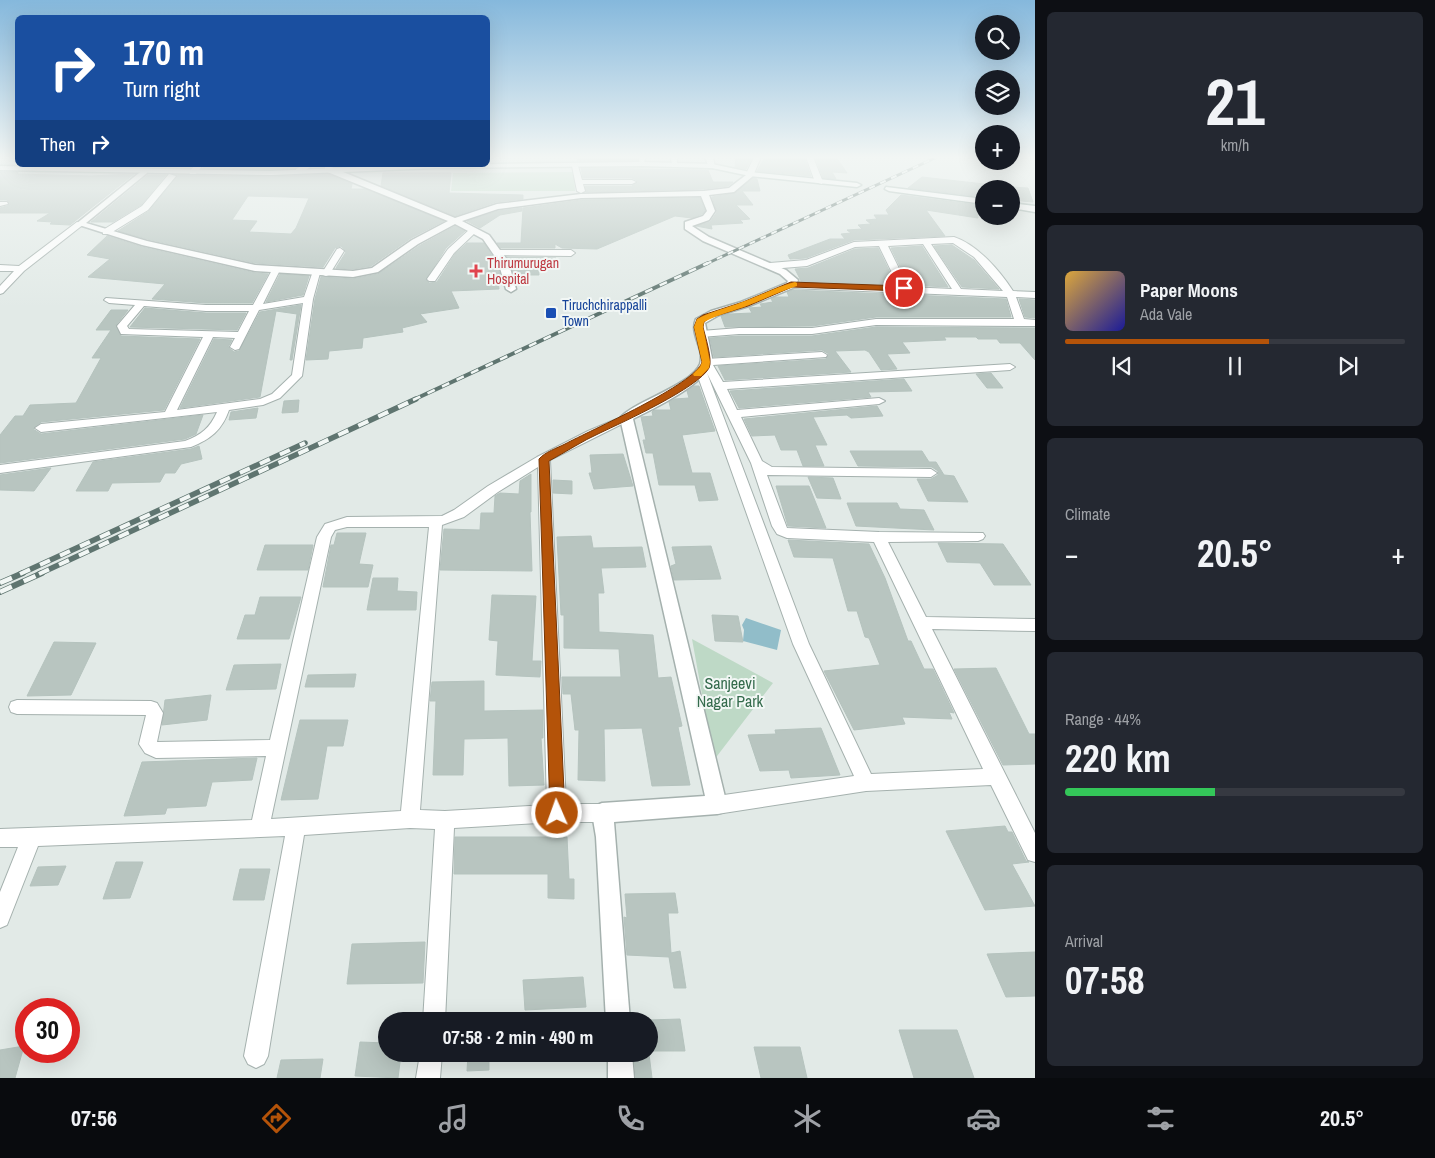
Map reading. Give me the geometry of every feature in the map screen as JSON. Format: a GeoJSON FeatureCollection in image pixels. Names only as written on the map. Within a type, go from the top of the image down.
{"type":"FeatureCollection","features":[{"type":"Feature","properties":{"kind":"street"},"geometry":{"type":"LineString","coordinates":[[0,291],[21,269],[100,207]]}},
{"type":"Feature","properties":{"kind":"street"},"geometry":{"type":"LineString","coordinates":[[106,232],[146,207]]}},
{"type":"Feature","properties":{"kind":"street"},"geometry":{"type":"LineString","coordinates":[[422,207],[455,221],[489,240],[499,253],[511,289]]}},
{"type":"Feature","properties":{"kind":"street"},"geometry":{"type":"LineString","coordinates":[[80,224],[255,268],[353,274],[373,271],[415,242],[455,221],[500,207]]}},
{"type":"Feature","properties":{"kind":"street"},"geometry":{"type":"LineString","coordinates":[[710,207],[711,211],[706,218],[688,224],[688,228],[706,239],[789,276],[793,280],[791,284]]}},
{"type":"Feature","properties":{"kind":"street"},"geometry":{"type":"LineString","coordinates":[[432,279],[451,251],[473,231]]}},
{"type":"Feature","properties":{"kind":"street"},"geometry":{"type":"LineString","coordinates":[[770,266],[807,263],[854,245],[954,240],[959,242],[987,266],[1010,295],[1019,320],[1015,322]]}},
{"type":"Feature","properties":{"kind":"street"},"geometry":{"type":"LineString","coordinates":[[925,241],[958,291]]}},
{"type":"Feature","properties":{"kind":"street"},"geometry":{"type":"LineString","coordinates":[[882,243],[904,288]]}},
{"type":"Feature","properties":{"kind":"street"},"geometry":{"type":"LineString","coordinates":[[41,428],[169,415],[263,402],[276,396],[297,376],[308,299],[321,273],[340,251]]}},
{"type":"Feature","properties":{"kind":"street"},"geometry":{"type":"LineString","coordinates":[[499,253],[571,253]]}},
{"type":"Feature","properties":{"kind":"street"},"geometry":{"type":"LineString","coordinates":[[0,268],[21,269]]}},
{"type":"Feature","properties":{"kind":"street"},"geometry":{"type":"LineString","coordinates":[[235,347],[276,270]]}},
{"type":"Feature","properties":{"kind":"street"},"geometry":{"type":"LineString","coordinates":[[866,783],[801,644],[704,366],[701,334],[698,327],[700,321],[706,316],[746,304],[791,284],[1035,295]]}},
{"type":"Feature","properties":{"kind":"street"},"geometry":{"type":"LineString","coordinates":[[109,300],[141,304],[255,308],[308,299]]}},
{"type":"Feature","properties":{"kind":"street"},"geometry":{"type":"LineString","coordinates":[[141,304],[122,326],[125,332],[240,335]]}},
{"type":"Feature","properties":{"kind":"street"},"geometry":{"type":"LineString","coordinates":[[701,334],[739,331],[812,331],[876,322],[1035,323]]}},
{"type":"Feature","properties":{"kind":"street"},"geometry":{"type":"LineString","coordinates":[[169,415],[209,334]]}},
{"type":"Feature","properties":{"kind":"street"},"geometry":{"type":"LineString","coordinates":[[259,829],[326,533],[330,526],[339,523],[436,522],[452,517],[492,490],[544,459],[626,418],[691,380],[704,366],[822,355]]}},
{"type":"Feature","properties":{"kind":"street"},"geometry":{"type":"LineString","coordinates":[[704,366],[720,386],[757,463],[782,531],[801,535],[879,537],[978,536]]}},
{"type":"Feature","properties":{"kind":"street"},"geometry":{"type":"LineString","coordinates":[[720,386],[1010,367]]}},
{"type":"Feature","properties":{"kind":"street"},"geometry":{"type":"LineString","coordinates":[[733,414],[879,402]]}},
{"type":"Feature","properties":{"kind":"street"},"geometry":{"type":"LineString","coordinates":[[0,469],[187,444],[204,438],[214,431],[225,406]]}},
{"type":"Feature","properties":{"kind":"street"},"geometry":{"type":"LineString","coordinates":[[626,418],[717,805]]}},
{"type":"Feature","properties":{"kind":"street"},"geometry":{"type":"LineString","coordinates":[[544,459],[557,813]]}},
{"type":"Feature","properties":{"kind":"street"},"geometry":{"type":"LineString","coordinates":[[757,463],[769,471],[781,472],[931,472]]}},
{"type":"Feature","properties":{"kind":"street"},"geometry":{"type":"LineString","coordinates":[[410,819],[436,522]]}},
{"type":"Feature","properties":{"kind":"street"},"geometry":{"type":"LineString","coordinates":[[879,537],[1035,853]]}},
{"type":"Feature","properties":{"kind":"street"},"geometry":{"type":"LineString","coordinates":[[921,623],[1035,625]]}},
{"type":"Feature","properties":{"kind":"street"},"geometry":{"type":"LineString","coordinates":[[17,706],[151,708],[155,713],[148,744],[156,750],[277,748]]}},
{"type":"Feature","properties":{"kind":"street"},"geometry":{"type":"LineString","coordinates":[[0,838],[296,828],[410,819],[445,820],[557,813],[602,813],[717,805],[866,783],[996,777]]}},
{"type":"Feature","properties":{"kind":"street"},"geometry":{"type":"LineString","coordinates":[[602,813],[606,837],[617,1012]]}},
{"type":"Feature","properties":{"kind":"street"},"geometry":{"type":"LineString","coordinates":[[434,1012],[445,820]]}},
{"type":"Feature","properties":{"kind":"street"},"geometry":{"type":"LineString","coordinates":[[256,1056],[296,828]]}},
{"type":"Feature","properties":{"kind":"street"},"geometry":{"type":"LineString","coordinates":[[0,918],[32,836]]}},
{"type":"Feature","properties":{"kind":"street"},"geometry":{"type":"LineString","coordinates":[[428,1078],[430,1062]]}},
{"type":"Feature","properties":{"kind":"street"},"geometry":{"type":"LineString","coordinates":[[620,1062],[621,1078]]}},
{"type":"Feature","properties":{"kind":"green space","name":"Sanjeevi Nagar Park"},"geometry":{"type":"Polygon","coordinates":[[[692,639],[773,683],[714,760],[692,639]]]}},
{"type":"Feature","properties":{"kind":"water"},"geometry":{"type":"Polygon","coordinates":[[[746,618],[781,630],[777,650],[743,641],[744,630],[742,625],[746,618]]]}},
{"type":"Feature","properties":{"kind":"building"},"geometry":{"type":"Polygon","coordinates":[[[92,207],[70,225],[37,221],[50,213],[0,213],[0,208],[92,207]]]}},
{"type":"Feature","properties":{"kind":"building"},"geometry":{"type":"Polygon","coordinates":[[[109,207],[137,207],[113,222],[91,222],[109,207]]]}},
{"type":"Feature","properties":{"kind":"building"},"geometry":{"type":"Polygon","coordinates":[[[152,207],[240,207],[232,220],[257,221],[249,232],[291,234],[296,228],[305,207],[410,207],[444,221],[411,238],[371,266],[353,269],[336,268],[346,252],[341,246],[335,248],[323,267],[255,263],[118,231],[152,207]]]}},
{"type":"Feature","properties":{"kind":"building"},"geometry":{"type":"Polygon","coordinates":[[[434,207],[480,207],[455,216],[434,207]]]}},
{"type":"Feature","properties":{"kind":"building"},"geometry":{"type":"Polygon","coordinates":[[[704,207],[705,211],[692,218],[675,216],[597,249],[562,248],[555,244],[555,248],[501,248],[497,243],[521,243],[523,208],[704,207]]]}},
{"type":"Feature","properties":{"kind":"building"},"geometry":{"type":"Polygon","coordinates":[[[715,207],[738,207],[750,219],[740,220],[743,223],[711,225],[712,229],[696,226],[710,222],[717,212],[715,207]]]}},
{"type":"Feature","properties":{"kind":"building"},"geometry":{"type":"Polygon","coordinates":[[[889,207],[975,207],[975,218],[926,210],[945,236],[854,240],[806,258],[790,259],[788,255],[830,239],[845,239],[841,234],[851,233],[847,230],[862,229],[858,225],[871,224],[866,220],[877,219],[874,215],[889,215],[886,210],[889,207]]]}},
{"type":"Feature","properties":{"kind":"building"},"geometry":{"type":"Polygon","coordinates":[[[522,208],[522,211],[500,215],[480,228],[467,221],[498,211],[522,208]]]}},
{"type":"Feature","properties":{"kind":"building"},"geometry":{"type":"Polygon","coordinates":[[[455,226],[465,231],[446,248],[426,280],[429,283],[437,282],[455,254],[467,243],[484,243],[496,262],[502,281],[498,281],[499,289],[451,291],[459,308],[420,314],[427,322],[402,328],[403,332],[363,338],[362,348],[329,351],[328,359],[306,360],[315,299],[321,277],[353,279],[378,274],[419,246],[455,226]]]}},
{"type":"Feature","properties":{"kind":"building"},"geometry":{"type":"Polygon","coordinates":[[[107,236],[142,247],[255,273],[268,274],[252,303],[206,303],[152,299],[165,284],[88,277],[110,259],[87,255],[107,236]]]}},
{"type":"Feature","properties":{"kind":"building"},"geometry":{"type":"Polygon","coordinates":[[[952,245],[974,260],[999,289],[962,287],[934,246],[952,245]]]}},
{"type":"Feature","properties":{"kind":"building"},"geometry":{"type":"Polygon","coordinates":[[[922,246],[948,287],[909,285],[891,248],[922,246]]]}},
{"type":"Feature","properties":{"kind":"building"},"geometry":{"type":"Polygon","coordinates":[[[878,248],[896,285],[801,281],[795,269],[808,268],[855,249],[878,248]]]}},
{"type":"Feature","properties":{"kind":"building"},"geometry":{"type":"Polygon","coordinates":[[[507,257],[556,258],[557,263],[538,263],[539,275],[524,275],[523,282],[516,282],[507,257]]]}},
{"type":"Feature","properties":{"kind":"building"},"geometry":{"type":"Polygon","coordinates":[[[280,274],[309,276],[303,295],[266,302],[280,274]]]}},
{"type":"Feature","properties":{"kind":"building"},"geometry":{"type":"Polygon","coordinates":[[[793,290],[1006,299],[1011,317],[876,317],[812,326],[725,327],[721,316],[752,313],[749,308],[762,307],[760,304],[773,302],[771,299],[775,297],[789,297],[787,292],[793,290]]]}},
{"type":"Feature","properties":{"kind":"building"},"geometry":{"type":"Polygon","coordinates":[[[1019,299],[1035,300],[1035,318],[1025,317],[1019,299]]]}},
{"type":"Feature","properties":{"kind":"building"},"geometry":{"type":"Polygon","coordinates":[[[301,305],[292,360],[290,360],[297,314],[276,311],[260,397],[180,408],[214,339],[232,340],[228,347],[234,352],[239,351],[260,312],[301,305]]]}},
{"type":"Feature","properties":{"kind":"building"},"geometry":{"type":"Polygon","coordinates":[[[145,308],[206,313],[246,313],[237,330],[130,327],[145,308]]]}},
{"type":"Feature","properties":{"kind":"building"},"geometry":{"type":"Polygon","coordinates":[[[111,310],[128,310],[116,325],[121,336],[200,339],[164,410],[41,422],[33,429],[41,434],[203,415],[196,434],[185,439],[0,463],[0,435],[15,416],[23,416],[30,405],[76,403],[101,358],[92,358],[111,330],[96,330],[111,310]]]}},
{"type":"Feature","properties":{"kind":"building"},"geometry":{"type":"Polygon","coordinates":[[[876,327],[1035,328],[1035,360],[1020,343],[1000,343],[997,339],[978,339],[976,337],[944,337],[946,340],[902,342],[910,353],[887,354],[897,369],[881,370],[869,352],[865,350],[835,351],[851,372],[725,380],[718,366],[826,359],[829,354],[822,350],[714,357],[710,338],[812,336],[876,327]]]}},
{"type":"Feature","properties":{"kind":"building"},"geometry":{"type":"Polygon","coordinates":[[[991,373],[1003,388],[987,388],[976,374],[991,373]]]}},
{"type":"Feature","properties":{"kind":"building"},"geometry":{"type":"Polygon","coordinates":[[[904,379],[912,391],[868,392],[871,397],[739,408],[730,391],[904,379]]]}},
{"type":"Feature","properties":{"kind":"building"},"geometry":{"type":"Polygon","coordinates":[[[694,386],[699,386],[715,431],[682,435],[692,473],[710,473],[718,500],[699,501],[695,485],[659,485],[653,453],[646,453],[643,440],[646,440],[641,417],[653,416],[652,412],[654,410],[671,410],[669,402],[675,399],[689,398],[687,391],[694,386]]]}},
{"type":"Feature","properties":{"kind":"building"},"geometry":{"type":"Polygon","coordinates":[[[299,400],[298,412],[282,413],[284,401],[299,400]]]}},
{"type":"Feature","properties":{"kind":"building"},"geometry":{"type":"Polygon","coordinates":[[[877,406],[883,416],[851,418],[847,415],[813,417],[827,445],[815,445],[824,466],[803,466],[797,450],[781,450],[775,435],[752,436],[744,419],[877,406]]]}},
{"type":"Feature","properties":{"kind":"building"},"geometry":{"type":"Polygon","coordinates":[[[258,408],[256,418],[229,420],[231,412],[258,408]]]}},
{"type":"Feature","properties":{"kind":"building"},"geometry":{"type":"Polygon","coordinates":[[[199,446],[202,459],[181,464],[175,473],[165,473],[160,482],[112,483],[108,491],[76,491],[93,462],[191,449],[199,446]]]}},
{"type":"Feature","properties":{"kind":"building"},"geometry":{"type":"Polygon","coordinates":[[[850,451],[922,451],[929,462],[936,462],[944,475],[954,476],[968,502],[928,501],[917,479],[931,479],[938,475],[938,471],[932,467],[858,466],[850,451]]]}},
{"type":"Feature","properties":{"kind":"building"},"geometry":{"type":"Polygon","coordinates":[[[623,454],[633,486],[594,489],[589,473],[592,473],[590,455],[623,454]]]}},
{"type":"Feature","properties":{"kind":"building"},"geometry":{"type":"Polygon","coordinates":[[[51,468],[34,491],[0,490],[0,475],[51,468]]]}},
{"type":"Feature","properties":{"kind":"building"},"geometry":{"type":"Polygon","coordinates":[[[531,474],[532,571],[440,570],[444,529],[480,530],[481,513],[494,513],[495,496],[500,493],[519,494],[520,481],[531,474]]]}},
{"type":"Feature","properties":{"kind":"building"},"geometry":{"type":"Polygon","coordinates":[[[808,477],[833,478],[841,499],[817,498],[808,477]]]}},
{"type":"Feature","properties":{"kind":"building"},"geometry":{"type":"Polygon","coordinates":[[[553,480],[572,481],[572,494],[553,493],[553,480]]]}},
{"type":"Feature","properties":{"kind":"building"},"geometry":{"type":"Polygon","coordinates":[[[776,486],[809,486],[826,528],[788,526],[776,486]]]}},
{"type":"Feature","properties":{"kind":"building"},"geometry":{"type":"Polygon","coordinates":[[[847,503],[897,503],[900,509],[924,510],[934,530],[856,526],[847,503]]]}},
{"type":"Feature","properties":{"kind":"building"},"geometry":{"type":"Polygon","coordinates":[[[337,533],[366,533],[359,564],[373,565],[368,587],[323,587],[331,545],[334,545],[337,533]]]}},
{"type":"Feature","properties":{"kind":"building"},"geometry":{"type":"Polygon","coordinates":[[[591,536],[593,548],[642,547],[646,567],[601,568],[604,593],[598,593],[599,632],[653,635],[658,678],[671,677],[682,726],[678,727],[690,785],[652,786],[642,728],[604,729],[605,781],[578,780],[579,730],[575,730],[571,694],[563,694],[562,677],[621,677],[619,649],[564,648],[564,615],[561,615],[557,537],[591,536]]]}},
{"type":"Feature","properties":{"kind":"building"},"geometry":{"type":"Polygon","coordinates":[[[788,540],[869,544],[885,578],[908,641],[911,641],[924,669],[933,669],[954,713],[949,712],[952,719],[902,717],[905,724],[854,730],[824,671],[880,665],[869,638],[865,637],[857,611],[848,611],[833,558],[794,557],[788,540]]]}},
{"type":"Feature","properties":{"kind":"building"},"geometry":{"type":"Polygon","coordinates":[[[938,543],[1003,544],[1031,585],[994,585],[980,563],[947,562],[938,543]]]}},
{"type":"Feature","properties":{"kind":"building"},"geometry":{"type":"Polygon","coordinates":[[[265,545],[313,545],[308,570],[257,570],[265,545]]]}},
{"type":"Feature","properties":{"kind":"building"},"geometry":{"type":"Polygon","coordinates":[[[711,546],[721,579],[674,580],[671,566],[676,564],[672,547],[711,546]]]}},
{"type":"Feature","properties":{"kind":"building"},"geometry":{"type":"Polygon","coordinates":[[[373,578],[398,578],[397,591],[417,592],[416,610],[367,610],[373,578]]]}},
{"type":"Feature","properties":{"kind":"building"},"geometry":{"type":"Polygon","coordinates":[[[492,595],[536,596],[532,661],[541,661],[540,677],[496,675],[498,641],[489,640],[492,595]]]}},
{"type":"Feature","properties":{"kind":"building"},"geometry":{"type":"Polygon","coordinates":[[[260,597],[301,597],[289,639],[237,639],[245,615],[255,615],[260,597]]]}},
{"type":"Feature","properties":{"kind":"building"},"geometry":{"type":"Polygon","coordinates":[[[712,615],[738,616],[743,642],[715,641],[712,615]]]}},
{"type":"Feature","properties":{"kind":"building"},"geometry":{"type":"Polygon","coordinates":[[[54,642],[96,643],[71,695],[27,696],[54,642]]]}},
{"type":"Feature","properties":{"kind":"building"},"geometry":{"type":"Polygon","coordinates":[[[281,664],[276,689],[226,690],[234,665],[281,664]]]}},
{"type":"Feature","properties":{"kind":"building"},"geometry":{"type":"Polygon","coordinates":[[[996,668],[1029,734],[1035,734],[1035,764],[1003,765],[954,669],[996,668]]]}},
{"type":"Feature","properties":{"kind":"building"},"geometry":{"type":"Polygon","coordinates":[[[356,674],[354,687],[305,687],[308,675],[356,674]]]}},
{"type":"Feature","properties":{"kind":"building"},"geometry":{"type":"Polygon","coordinates":[[[484,681],[484,711],[543,710],[543,738],[541,738],[544,785],[509,786],[508,738],[464,739],[463,775],[433,775],[436,701],[430,701],[432,682],[484,681]]]}},
{"type":"Feature","properties":{"kind":"building"},"geometry":{"type":"Polygon","coordinates":[[[211,695],[207,720],[162,725],[165,700],[211,695]]]}},
{"type":"Feature","properties":{"kind":"building"},"geometry":{"type":"Polygon","coordinates":[[[300,720],[348,720],[343,746],[327,746],[318,799],[281,800],[300,720]]]}},
{"type":"Feature","properties":{"kind":"building"},"geometry":{"type":"Polygon","coordinates":[[[821,728],[840,775],[791,778],[789,770],[760,771],[748,735],[776,734],[775,730],[821,728]]]}},
{"type":"Feature","properties":{"kind":"building"},"geometry":{"type":"Polygon","coordinates":[[[257,758],[252,780],[212,782],[206,806],[167,808],[165,814],[124,816],[142,762],[257,758]]]}},
{"type":"Feature","properties":{"kind":"building"},"geometry":{"type":"Polygon","coordinates":[[[1005,826],[1008,832],[1012,832],[1026,861],[1029,862],[1012,864],[1035,906],[985,910],[946,831],[1005,826]]]}},
{"type":"Feature","properties":{"kind":"building"},"geometry":{"type":"Polygon","coordinates":[[[455,837],[567,837],[569,879],[574,879],[574,899],[548,898],[548,874],[454,874],[455,837]]]}},
{"type":"Feature","properties":{"kind":"building"},"geometry":{"type":"Polygon","coordinates":[[[116,862],[143,862],[130,898],[103,899],[116,862]]]}},
{"type":"Feature","properties":{"kind":"building"},"geometry":{"type":"Polygon","coordinates":[[[66,866],[58,885],[30,886],[38,867],[66,866]]]}},
{"type":"Feature","properties":{"kind":"building"},"geometry":{"type":"Polygon","coordinates":[[[240,869],[270,869],[264,900],[233,900],[240,869]]]}},
{"type":"Feature","properties":{"kind":"building"},"geometry":{"type":"Polygon","coordinates":[[[675,893],[678,913],[668,913],[671,953],[680,951],[686,988],[674,988],[669,957],[627,955],[624,917],[627,918],[625,894],[675,893]]]}},
{"type":"Feature","properties":{"kind":"building"},"geometry":{"type":"Polygon","coordinates":[[[425,942],[423,983],[347,984],[352,944],[425,942]]]}},
{"type":"Feature","properties":{"kind":"building"},"geometry":{"type":"Polygon","coordinates":[[[1035,952],[1035,996],[1006,997],[987,954],[1035,952]]]}},
{"type":"Feature","properties":{"kind":"building"},"geometry":{"type":"Polygon","coordinates":[[[583,977],[586,1007],[525,1010],[523,980],[583,977]]]}},
{"type":"Feature","properties":{"kind":"building"},"geometry":{"type":"Polygon","coordinates":[[[680,1019],[685,1051],[658,1051],[658,1020],[680,1019]]]}},
{"type":"Feature","properties":{"kind":"building"},"geometry":{"type":"Polygon","coordinates":[[[899,1030],[957,1030],[974,1078],[914,1078],[899,1030]]]}},
{"type":"Feature","properties":{"kind":"building"},"geometry":{"type":"Polygon","coordinates":[[[360,1042],[378,1043],[378,1062],[400,1062],[398,1078],[355,1076],[360,1042]]]}},
{"type":"Feature","properties":{"kind":"building"},"geometry":{"type":"Polygon","coordinates":[[[754,1047],[800,1047],[807,1078],[761,1078],[754,1047]]]}},
{"type":"Feature","properties":{"kind":"building"},"geometry":{"type":"Polygon","coordinates":[[[15,1048],[15,1063],[19,1063],[15,1078],[0,1078],[0,1050],[15,1048]]]}},
{"type":"Feature","properties":{"kind":"building"},"geometry":{"type":"Polygon","coordinates":[[[323,1059],[320,1078],[277,1078],[281,1060],[323,1059]]]}},
{"type":"Feature","properties":{"kind":"building"},"geometry":{"type":"Polygon","coordinates":[[[468,1062],[489,1062],[489,1070],[467,1071],[468,1062]]]}},
{"type":"Feature","properties":{"kind":"building"},"geometry":{"type":"Polygon","coordinates":[[[635,1062],[650,1062],[652,1078],[636,1078],[635,1062]]]}},
{"type":"Feature","properties":{"kind":"railway"},"geometry":{"type":"LineString","coordinates":[[706,264],[828,207]]}},
{"type":"Feature","properties":{"kind":"railway"},"geometry":{"type":"LineString","coordinates":[[413,400],[708,263]]}},
{"type":"Feature","properties":{"kind":"railway"},"geometry":{"type":"LineString","coordinates":[[39,574],[416,399]]}},
{"type":"Feature","properties":{"kind":"railway"},"geometry":{"type":"LineString","coordinates":[[20,574],[305,443]]}},
{"type":"Feature","properties":{"kind":"railway"},"geometry":{"type":"LineString","coordinates":[[0,583],[23,573]]}},
{"type":"Feature","properties":{"kind":"railway"},"geometry":{"type":"LineString","coordinates":[[0,592],[42,573]]}},
{"type":"Feature","properties":{"kind":"slow traffic"},"geometry":{"type":"LineString","coordinates":[[697,374],[704,368],[706,362],[698,327],[700,321],[706,316],[746,304],[774,290],[791,284],[795,285]]}},
{"type":"Feature","properties":{"kind":"place","name":"Thirumurugan Hospital"},"geometry":{"type":"Point","coordinates":[476,271]}},
{"type":"Feature","properties":{"kind":"place","name":"Tiruchchirappalli Town"},"geometry":{"type":"Point","coordinates":[551,313]}},
{"type":"Feature","properties":{"kind":"route"},"geometry":{"type":"LineString","coordinates":[[557,813],[544,459],[630,416],[691,380],[704,368],[706,362],[698,327],[700,321],[706,316],[746,304],[791,284],[904,288]]}}]}
